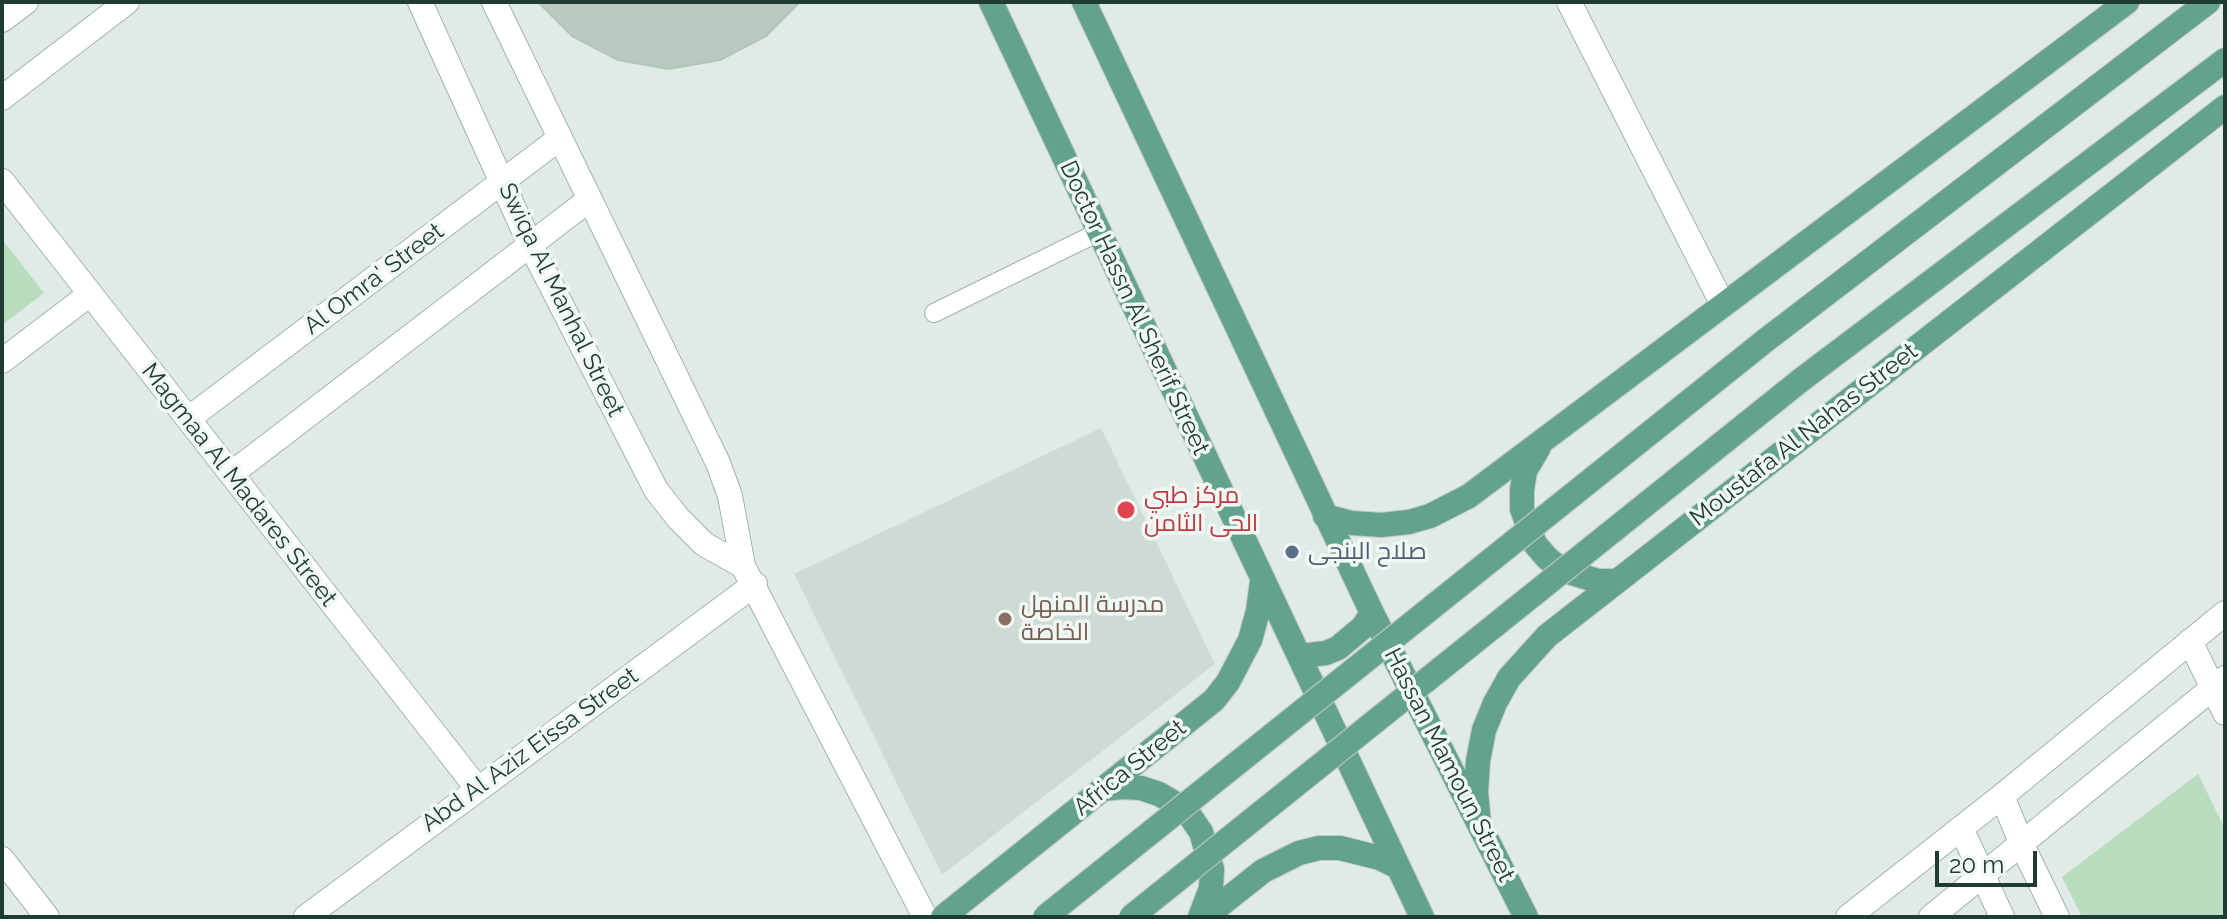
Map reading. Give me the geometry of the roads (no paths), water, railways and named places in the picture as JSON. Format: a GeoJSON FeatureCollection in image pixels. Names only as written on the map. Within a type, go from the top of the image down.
{"type":"FeatureCollection","features":[{"type":"Feature","properties":{"kind":"main road","name":"Doctor Hassn Al Sherif Street"},"geometry":{"type":"LineString","coordinates":[[991,2],[1300,656]]}},
{"type":"Feature","properties":{"kind":"main road"},"geometry":{"type":"LineString","coordinates":[[1084,2],[1372,613],[1363,627],[1338,648],[1313,656],[1300,656],[1422,917]]}},
{"type":"Feature","properties":{"kind":"main road"},"geometry":{"type":"LineString","coordinates":[[1325,516],[1352,523],[1381,525],[1430,516],[1469,496],[2127,2]]}},
{"type":"Feature","properties":{"kind":"main road"},"geometry":{"type":"LineString","coordinates":[[1045,917],[1766,340],[2208,2]]}},
{"type":"Feature","properties":{"kind":"main road"},"geometry":{"type":"LineString","coordinates":[[1131,917],[1801,380],[2225,60]]}},
{"type":"Feature","properties":{"kind":"main road","name":"Moustafa Al Nahas Street"},"geometry":{"type":"LineString","coordinates":[[1479,823],[1476,792],[1484,730],[1502,691],[1526,656],[1616,581],[2225,107]]}},
{"type":"Feature","properties":{"kind":"main road"},"geometry":{"type":"LineString","coordinates":[[1545,439],[1525,471],[1522,490],[1522,509],[1535,544],[1562,570],[1598,581],[1616,581]]}},
{"type":"Feature","properties":{"kind":"main road","name":"Africa Street"},"geometry":{"type":"LineString","coordinates":[[943,917],[1214,700],[1228,682],[1250,640],[1262,581]]}},
{"type":"Feature","properties":{"kind":"main road","name":"Hassan Mamoun Street"},"geometry":{"type":"LineString","coordinates":[[1372,613],[1526,917]]}},
{"type":"Feature","properties":{"kind":"main road"},"geometry":{"type":"LineString","coordinates":[[1349,763],[1359,739],[1379,722],[1404,717],[1429,723]]}},
{"type":"Feature","properties":{"kind":"main road"},"geometry":{"type":"LineString","coordinates":[[1103,789],[1122,787],[1150,791],[1176,804],[1190,816],[1201,832],[1212,869],[1211,888],[1202,917]]}},
{"type":"Feature","properties":{"kind":"main road"},"geometry":{"type":"LineString","coordinates":[[1202,917],[1263,871],[1299,853],[1319,848],[1340,848],[1380,858],[1398,867]]}},
{"type":"Feature","properties":{"kind":"street"},"geometry":{"type":"LineString","coordinates":[[2,20],[26,2]]}},
{"type":"Feature","properties":{"kind":"street"},"geometry":{"type":"LineString","coordinates":[[2,98],[127,2]]}},
{"type":"Feature","properties":{"kind":"street","name":"Swiqa Al Manhal Street"},"geometry":{"type":"LineString","coordinates":[[420,2],[530,244],[656,490],[704,544],[749,575]]}},
{"type":"Feature","properties":{"kind":"street"},"geometry":{"type":"LineString","coordinates":[[494,2],[718,463],[730,496],[749,575],[925,917]]}},
{"type":"Feature","properties":{"kind":"street"},"geometry":{"type":"LineString","coordinates":[[1569,2],[1723,305]]}},
{"type":"Feature","properties":{"kind":"street","name":"Al Omra' Street"},"geometry":{"type":"LineString","coordinates":[[188,419],[560,138]]}},
{"type":"Feature","properties":{"kind":"street","name":"Magmaa Al Madares Street"},"geometry":{"type":"LineString","coordinates":[[2,181],[477,788]]}},
{"type":"Feature","properties":{"kind":"street"},"geometry":{"type":"LineString","coordinates":[[231,474],[590,199]]}},
{"type":"Feature","properties":{"kind":"street"},"geometry":{"type":"LineString","coordinates":[[2,361],[90,294]]}},
{"type":"Feature","properties":{"kind":"street","name":"Abd Al Aziz Eissa Street"},"geometry":{"type":"LineString","coordinates":[[306,917],[749,575]]}},
{"type":"Feature","properties":{"kind":"street"},"geometry":{"type":"LineString","coordinates":[[1848,917],[2002,796],[2225,613]]}},
{"type":"Feature","properties":{"kind":"street"},"geometry":{"type":"LineString","coordinates":[[2190,641],[2219,683],[2225,713]]}},
{"type":"Feature","properties":{"kind":"street"},"geometry":{"type":"LineString","coordinates":[[1931,917],[2219,683]]}},
{"type":"Feature","properties":{"kind":"street"},"geometry":{"type":"LineString","coordinates":[[2002,796],[2057,917]]}},
{"type":"Feature","properties":{"kind":"street"},"geometry":{"type":"LineString","coordinates":[[1961,828],[2002,917]]}},
{"type":"Feature","properties":{"kind":"street"},"geometry":{"type":"LineString","coordinates":[[2,859],[47,917]]}},
{"type":"Feature","properties":{"kind":"lane"},"geometry":{"type":"LineString","coordinates":[[934,313],[1099,232]]}},
{"type":"Feature","properties":{"kind":"place","name":"مركز طبي الحى الثامن"},"geometry":{"type":"Point","coordinates":[1126,510]}},
{"type":"Feature","properties":{"kind":"place","name":"صلاح البنجى"},"geometry":{"type":"Point","coordinates":[1292,552]}},
{"type":"Feature","properties":{"kind":"place","name":"مدرسة المنهل الخاصة"},"geometry":{"type":"Point","coordinates":[1005,619]}}]}
